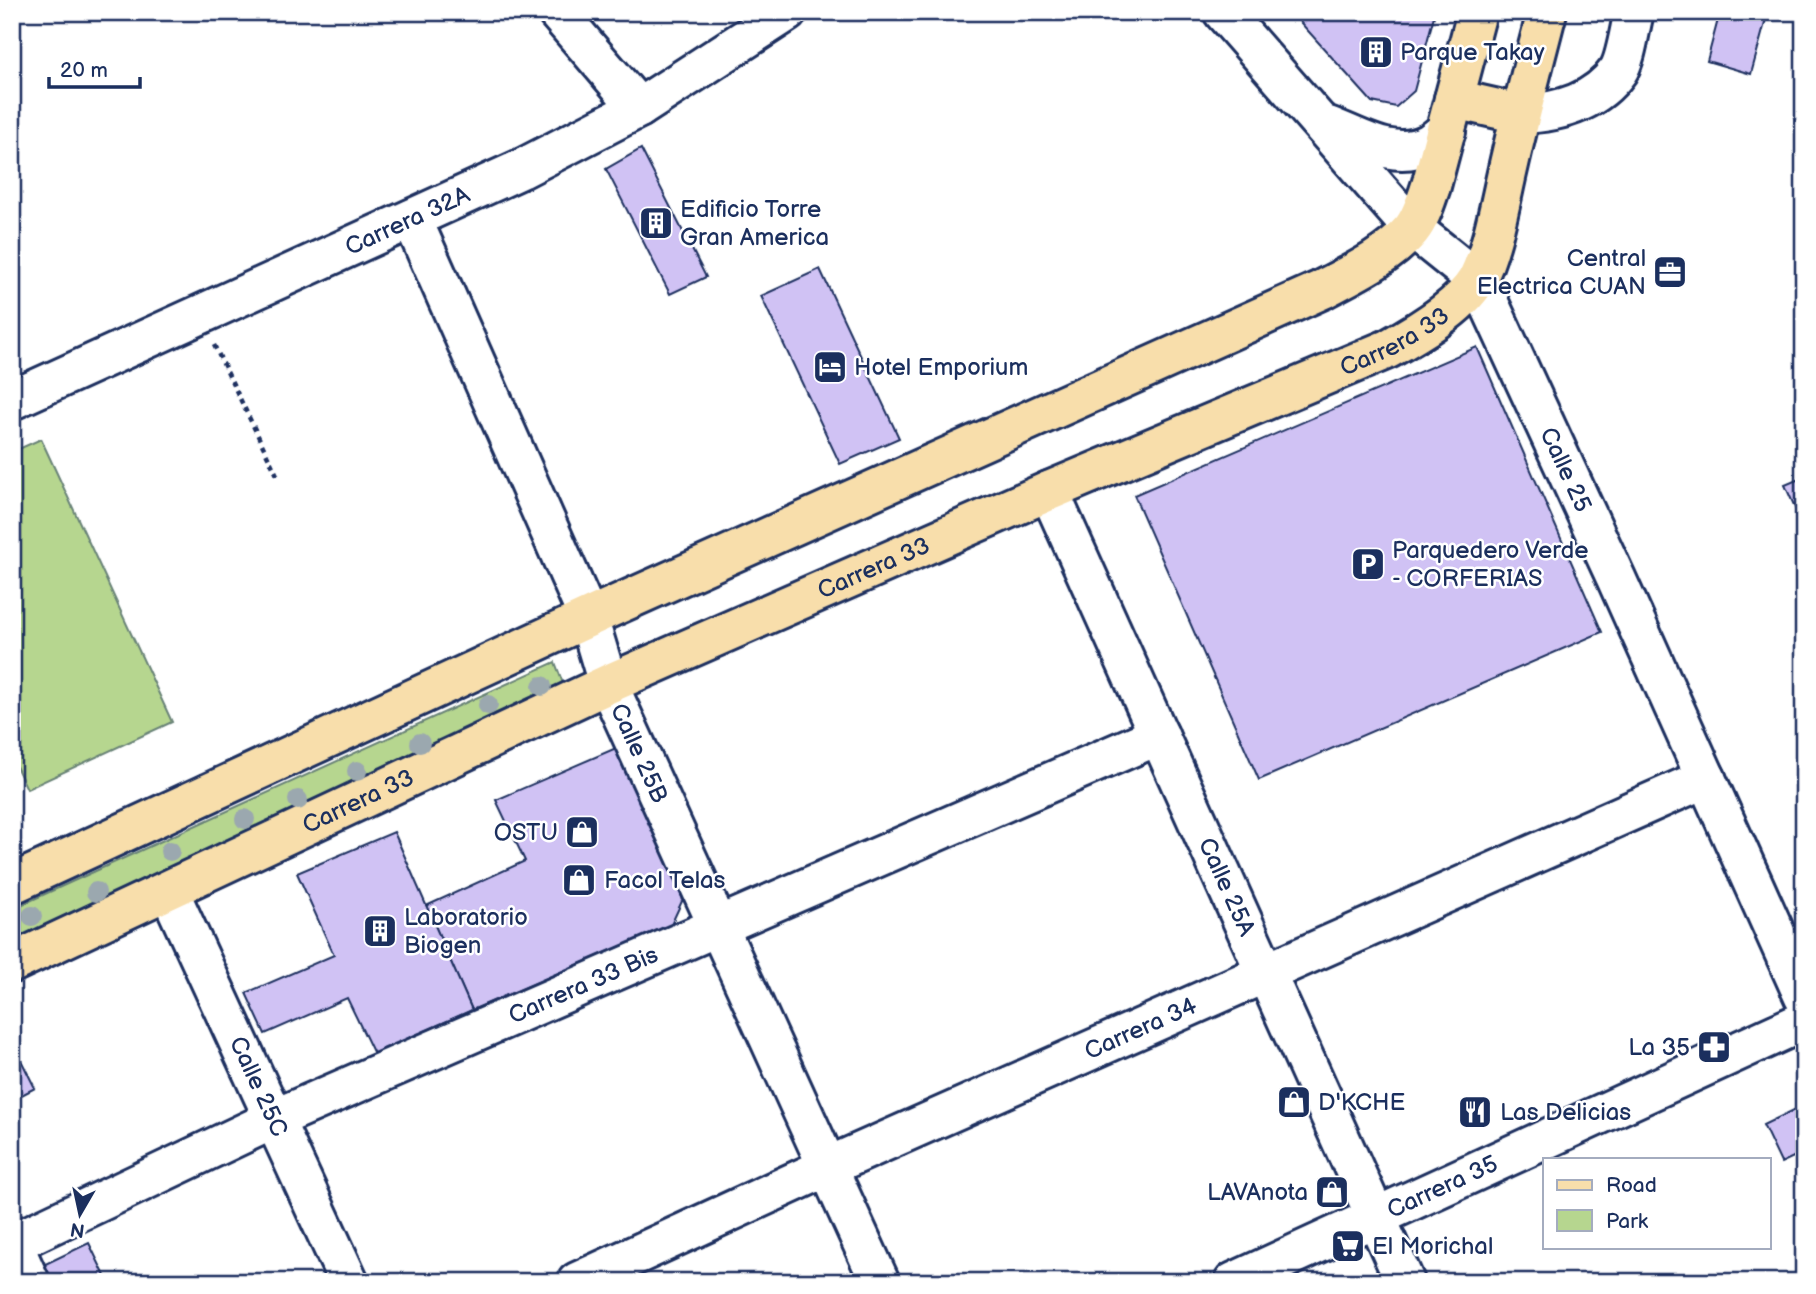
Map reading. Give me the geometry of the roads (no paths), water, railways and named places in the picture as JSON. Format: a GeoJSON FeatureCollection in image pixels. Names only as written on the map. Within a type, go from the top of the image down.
{"type":"FeatureCollection","features":[{"type":"Feature","properties":{"kind":"main road"},"geometry":{"type":"LineString","coordinates":[[12,884],[588,618],[1321,290],[1396,245],[1421,214],[1431,186],[1476,12]]}},
{"type":"Feature","properties":{"kind":"main road"},"geometry":{"type":"LineString","coordinates":[[1476,282],[1494,223],[1547,12]]}},
{"type":"Feature","properties":{"kind":"main road"},"geometry":{"type":"LineString","coordinates":[[1450,115],[1520,114]]}},
{"type":"Feature","properties":{"kind":"main road","name":"Carrera 33"},"geometry":{"type":"LineString","coordinates":[[12,962],[608,684],[1049,491],[1388,349],[1434,321],[1476,282]]}},
{"type":"Feature","properties":{"kind":"street"},"geometry":{"type":"LineString","coordinates":[[557,12],[639,107]]}},
{"type":"Feature","properties":{"kind":"street","name":"Carrera 32A"},"geometry":{"type":"LineString","coordinates":[[12,400],[521,169],[639,107],[787,12]]}},
{"type":"Feature","properties":{"kind":"street","name":"Calle 25"},"geometry":{"type":"LineString","coordinates":[[1223,12],[1412,228],[1476,282],[1504,332],[1804,997]]}},
{"type":"Feature","properties":{"kind":"street"},"geometry":{"type":"LineString","coordinates":[[1520,114],[1556,111],[1591,97],[1619,69],[1634,12]]}},
{"type":"Feature","properties":{"kind":"street"},"geometry":{"type":"LineString","coordinates":[[1319,123],[1382,149],[1395,150],[1428,144],[1450,115]]}},
{"type":"Feature","properties":{"kind":"street","name":"Calle 25B"},"geometry":{"type":"LineString","coordinates":[[412,219],[588,618],[608,684],[880,1282]]}},
{"type":"Feature","properties":{"kind":"street","name":"Calle 25A"},"geometry":{"type":"LineString","coordinates":[[1049,491],[1405,1282]]}},
{"type":"Feature","properties":{"kind":"street","name":"Carrera 33 Bis"},"geometry":{"type":"LineString","coordinates":[[12,1243],[274,1119],[1159,736]]}},
{"type":"Feature","properties":{"kind":"street","name":"Carrera 34"},"geometry":{"type":"LineString","coordinates":[[578,1282],[827,1167],[1706,778]]}},
{"type":"Feature","properties":{"kind":"street","name":"Calle 25C"},"geometry":{"type":"LineString","coordinates":[[169,891],[349,1282]]}},
{"type":"Feature","properties":{"kind":"street","name":"Carrera 35"},"geometry":{"type":"LineString","coordinates":[[1234,1282],[1804,1021]]}},
{"type":"Feature","properties":{"kind":"street"},"geometry":{"type":"LineString","coordinates":[[12,1243],[30,1282]]}},
{"type":"Feature","properties":{"kind":"place","name":"Parque Takay"},"geometry":{"type":"Point","coordinates":[1376,52]}},
{"type":"Feature","properties":{"kind":"place","name":"Edificio Torre Gran America"},"geometry":{"type":"Point","coordinates":[656,223]}},
{"type":"Feature","properties":{"kind":"place","name":"Central Electrica CUAN"},"geometry":{"type":"Point","coordinates":[1670,272]}},
{"type":"Feature","properties":{"kind":"place","name":"Hotel Emporium"},"geometry":{"type":"Point","coordinates":[830,367]}},
{"type":"Feature","properties":{"kind":"place","name":"Parquedero Verde - CORFERIAS"},"geometry":{"type":"Point","coordinates":[1368,564]}},
{"type":"Feature","properties":{"kind":"place","name":"OSTU"},"geometry":{"type":"Point","coordinates":[582,832]}},
{"type":"Feature","properties":{"kind":"place","name":"Facol Telas"},"geometry":{"type":"Point","coordinates":[579,880]}},
{"type":"Feature","properties":{"kind":"place","name":"Laboratorio Biogen"},"geometry":{"type":"Point","coordinates":[380,931]}},
{"type":"Feature","properties":{"kind":"place","name":"La 35"},"geometry":{"type":"Point","coordinates":[1714,1047]}},
{"type":"Feature","properties":{"kind":"place","name":"D'KCHE"},"geometry":{"type":"Point","coordinates":[1294,1102]}},
{"type":"Feature","properties":{"kind":"place","name":"Las Delicias"},"geometry":{"type":"Point","coordinates":[1475,1112]}},
{"type":"Feature","properties":{"kind":"place","name":"LAVAnota"},"geometry":{"type":"Point","coordinates":[1332,1192]}},
{"type":"Feature","properties":{"kind":"place","name":"El Morichal"},"geometry":{"type":"Point","coordinates":[1348,1246]}}]}
